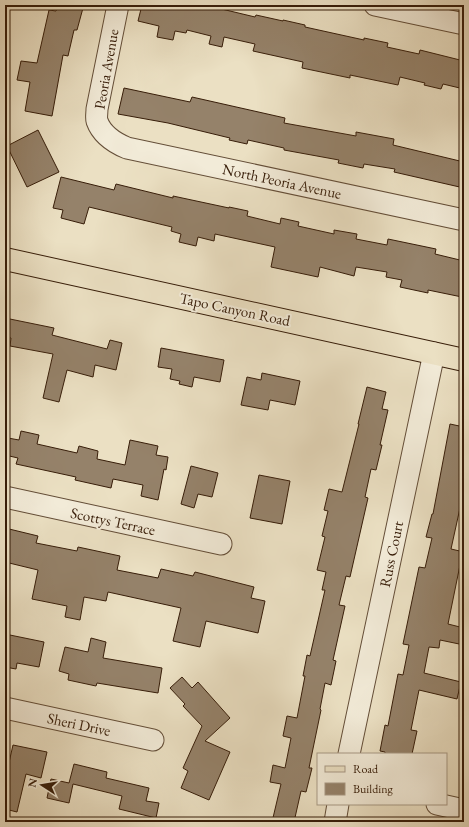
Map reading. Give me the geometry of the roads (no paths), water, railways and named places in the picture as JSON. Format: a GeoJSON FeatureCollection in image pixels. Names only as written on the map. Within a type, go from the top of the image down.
{"type":"FeatureCollection","features":[{"type":"Feature","properties":{"kind":"main road","name":"Tapo Canyon Road"},"geometry":{"type":"LineString","coordinates":[[5,259],[464,360]]}},
{"type":"Feature","properties":{"kind":"street","name":"Peoria Avenue"},"geometry":{"type":"LineString","coordinates":[[104,132],[97,121],[97,109],[118,5]]}},
{"type":"Feature","properties":{"kind":"street"},"geometry":{"type":"LineString","coordinates":[[375,5],[464,24]]}},
{"type":"Feature","properties":{"kind":"street","name":"North Peoria Avenue"},"geometry":{"type":"LineString","coordinates":[[104,132],[114,143],[127,148],[464,220]]}},
{"type":"Feature","properties":{"kind":"street","name":"Russ Court"},"geometry":{"type":"LineString","coordinates":[[349,753],[434,354]]}},
{"type":"Feature","properties":{"kind":"street","name":"Scottys Terrace"},"geometry":{"type":"LineString","coordinates":[[5,498],[221,544]]}},
{"type":"Feature","properties":{"kind":"street","name":"Sheri Drive"},"geometry":{"type":"LineString","coordinates":[[5,708],[153,740]]}},
{"type":"Feature","properties":{"kind":"street"},"geometry":{"type":"LineString","coordinates":[[334,822],[338,805]]}},
{"type":"Feature","properties":{"kind":"street"},"geometry":{"type":"LineString","coordinates":[[442,805],[464,810]]}}]}
